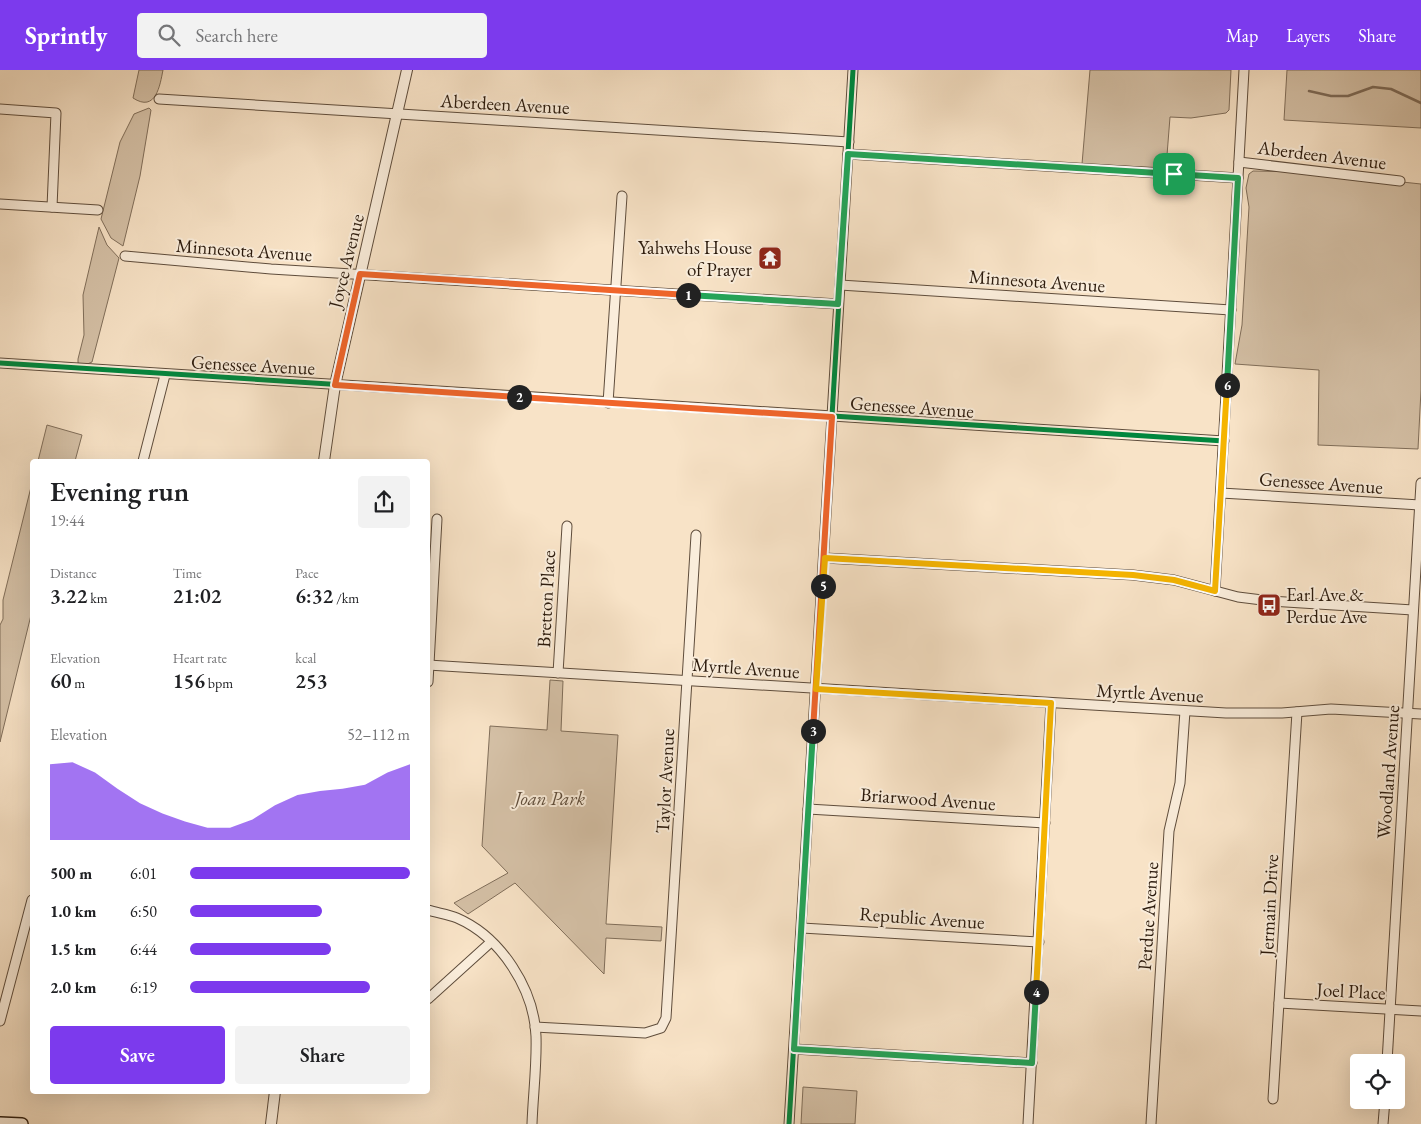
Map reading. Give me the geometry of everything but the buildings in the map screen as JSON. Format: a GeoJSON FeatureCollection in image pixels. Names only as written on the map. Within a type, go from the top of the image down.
{"type":"FeatureCollection","features":[{"type":"Feature","properties":{"kind":"main road"},"geometry":{"type":"LineString","coordinates":[[0,1123],[22,1124]]}},
{"type":"Feature","properties":{"kind":"street","name":"Joyce Avenue"},"geometry":{"type":"LineString","coordinates":[[324,459],[335,385],[407,70]]}},
{"type":"Feature","properties":{"kind":"street"},"geometry":{"type":"LineString","coordinates":[[789,1124],[825,558],[838,304],[853,70]]}},
{"type":"Feature","properties":{"kind":"street"},"geometry":{"type":"LineString","coordinates":[[1215,591],[1244,70]]}},
{"type":"Feature","properties":{"kind":"street","name":"Aberdeen Avenue"},"geometry":{"type":"LineString","coordinates":[[159,99],[397,115],[489,118],[849,142]]}},
{"type":"Feature","properties":{"kind":"street"},"geometry":{"type":"LineString","coordinates":[[0,109],[56,113],[52,207]]}},
{"type":"Feature","properties":{"kind":"street","name":"Aberdeen Avenue"},"geometry":{"type":"LineString","coordinates":[[848,154],[1238,178]]}},
{"type":"Feature","properties":{"kind":"street","name":"Aberdeen Avenue"},"geometry":{"type":"LineString","coordinates":[[1239,162],[1400,181]]}},
{"type":"Feature","properties":{"kind":"street"},"geometry":{"type":"LineString","coordinates":[[608,403],[622,196]]}},
{"type":"Feature","properties":{"kind":"street"},"geometry":{"type":"LineString","coordinates":[[0,204],[98,210]]}},
{"type":"Feature","properties":{"kind":"street","name":"Minnesota Avenue"},"geometry":{"type":"LineString","coordinates":[[125,256],[271,269],[838,304]]}},
{"type":"Feature","properties":{"kind":"street","name":"Minnesota Avenue"},"geometry":{"type":"LineString","coordinates":[[840,285],[1231,310]]}},
{"type":"Feature","properties":{"kind":"street","name":"Genessee Avenue"},"geometry":{"type":"LineString","coordinates":[[0,364],[1224,441]]}},
{"type":"Feature","properties":{"kind":"street"},"geometry":{"type":"LineString","coordinates":[[143,459],[164,375]]}},
{"type":"Feature","properties":{"kind":"street","name":"Woodland Avenue"},"geometry":{"type":"LineString","coordinates":[[1387,1054],[1421,483]]}},
{"type":"Feature","properties":{"kind":"street","name":"Genessee Avenue"},"geometry":{"type":"LineString","coordinates":[[1221,493],[1420,506]]}},
{"type":"Feature","properties":{"kind":"street"},"geometry":{"type":"LineString","coordinates":[[430,633],[437,519]]}},
{"type":"Feature","properties":{"kind":"street","name":"Bretton Place"},"geometry":{"type":"LineString","coordinates":[[558,673],[567,526]]}},
{"type":"Feature","properties":{"kind":"street","name":"Taylor Avenue"},"geometry":{"type":"LineString","coordinates":[[535,1027],[645,1033],[661,1028],[668,1008],[696,535]]}},
{"type":"Feature","properties":{"kind":"street"},"geometry":{"type":"LineString","coordinates":[[825,558],[1133,575],[1174,580],[1215,591],[1270,601],[1413,610]]}},
{"type":"Feature","properties":{"kind":"street","name":"Myrtle Avenue"},"geometry":{"type":"LineString","coordinates":[[430,665],[1185,711],[1226,713],[1297,712],[1331,709],[1421,714]]}},
{"type":"Feature","properties":{"kind":"street"},"geometry":{"type":"LineString","coordinates":[[1028,1124],[1051,703]]}},
{"type":"Feature","properties":{"kind":"street","name":"Perdue Avenue"},"geometry":{"type":"LineString","coordinates":[[1151,1124],[1169,831],[1180,784],[1185,711]]}},
{"type":"Feature","properties":{"kind":"street","name":"Jermain Drive"},"geometry":{"type":"LineString","coordinates":[[1273,1100],[1297,712]]}},
{"type":"Feature","properties":{"kind":"street","name":"Briarwood Avenue"},"geometry":{"type":"LineString","coordinates":[[808,808],[1045,823]]}},
{"type":"Feature","properties":{"kind":"street"},"geometry":{"type":"LineString","coordinates":[[0,1021],[30,908]]}},
{"type":"Feature","properties":{"kind":"street"},"geometry":{"type":"LineString","coordinates":[[430,911],[458,918],[491,942],[524,985],[535,1027],[532,1124]]}},
{"type":"Feature","properties":{"kind":"street","name":"Republic Avenue"},"geometry":{"type":"LineString","coordinates":[[802,928],[1039,942]]}},
{"type":"Feature","properties":{"kind":"street"},"geometry":{"type":"LineString","coordinates":[[430,997],[491,942]]}},
{"type":"Feature","properties":{"kind":"street","name":"Joel Place"},"geometry":{"type":"LineString","coordinates":[[1279,1003],[1421,1011]]}},
{"type":"Feature","properties":{"kind":"street"},"geometry":{"type":"LineString","coordinates":[[794,1049],[1032,1063]]}},
{"type":"Feature","properties":{"kind":"street"},"geometry":{"type":"LineString","coordinates":[[271,1124],[274,1094]]}},
{"type":"Feature","properties":{"kind":"street"},"geometry":{"type":"LineString","coordinates":[[1383,1124],[1384,1109]]}},
{"type":"Feature","properties":{"kind":"green space"},"geometry":{"type":"Polygon","coordinates":[[[139,70],[163,70],[156,95],[147,102],[141,102],[133,98],[139,70]]]}},
{"type":"Feature","properties":{"kind":"green space"},"geometry":{"type":"Polygon","coordinates":[[[1090,70],[1231,70],[1229,110],[1226,113],[1191,118],[1170,117],[1166,168],[1082,164],[1090,70]]]}},
{"type":"Feature","properties":{"kind":"green space"},"geometry":{"type":"Polygon","coordinates":[[[1287,70],[1421,70],[1421,128],[1284,120],[1287,70]]]}},
{"type":"Feature","properties":{"kind":"green space"},"geometry":{"type":"Polygon","coordinates":[[[149,108],[151,110],[140,176],[123,246],[111,238],[101,219],[120,142],[134,114],[149,108]]]}},
{"type":"Feature","properties":{"kind":"green space"},"geometry":{"type":"Polygon","coordinates":[[[1253,171],[1308,172],[1421,184],[1421,390],[1418,449],[1318,445],[1319,370],[1235,364],[1242,325],[1249,207],[1246,188],[1249,174],[1253,171]]]}},
{"type":"Feature","properties":{"kind":"green space"},"geometry":{"type":"Polygon","coordinates":[[[99,227],[107,245],[119,258],[92,362],[85,365],[78,363],[84,335],[83,295],[99,227]]]}},
{"type":"Feature","properties":{"kind":"green space"},"geometry":{"type":"Polygon","coordinates":[[[47,425],[82,435],[76,459],[38,459],[47,425]]]}},
{"type":"Feature","properties":{"kind":"green space"},"geometry":{"type":"Polygon","coordinates":[[[30,491],[30,619],[0,742],[0,625],[3,619],[3,600],[30,491]]]}},
{"type":"Feature","properties":{"kind":"green space","name":"Joan Park"},"geometry":{"type":"Polygon","coordinates":[[[550,680],[563,681],[561,731],[618,735],[606,924],[662,927],[661,941],[606,938],[604,974],[515,883],[468,914],[454,903],[508,873],[482,846],[490,726],[547,730],[550,680]]]}},
{"type":"Feature","properties":{"kind":"green space"},"geometry":{"type":"Polygon","coordinates":[[[803,1087],[857,1091],[855,1124],[801,1124],[803,1087]]]}},
{"type":"Feature","properties":{"kind":"waterway"},"geometry":{"type":"LineString","coordinates":[[1309,91],[1331,96],[1348,96],[1373,87],[1391,89],[1421,103]]}},
{"type":"Feature","properties":{"kind":"cycle path"},"geometry":{"type":"LineString","coordinates":[[789,1124],[853,70]]}},
{"type":"Feature","properties":{"kind":"cycle path"},"geometry":{"type":"LineString","coordinates":[[0,363],[1224,441]]}},
{"type":"Feature","properties":{"kind":"place","name":"Yahwehs House of Prayer"},"geometry":{"type":"Point","coordinates":[770,258]}},
{"type":"Feature","properties":{"kind":"place","name":"Earl Ave & Perdue Ave"},"geometry":{"type":"Point","coordinates":[1269,605]}},
{"type":"Feature","properties":{"kind":"route"},"geometry":{"type":"LineString","coordinates":[[848,154],[1174,174],[1238,178],[1215,591],[1174,580],[1133,575],[926,562],[825,558],[816,689],[1051,703],[1032,1063],[843,1050],[794,1049],[832,417],[335,385],[360,274],[838,304],[848,154]]}}]}
